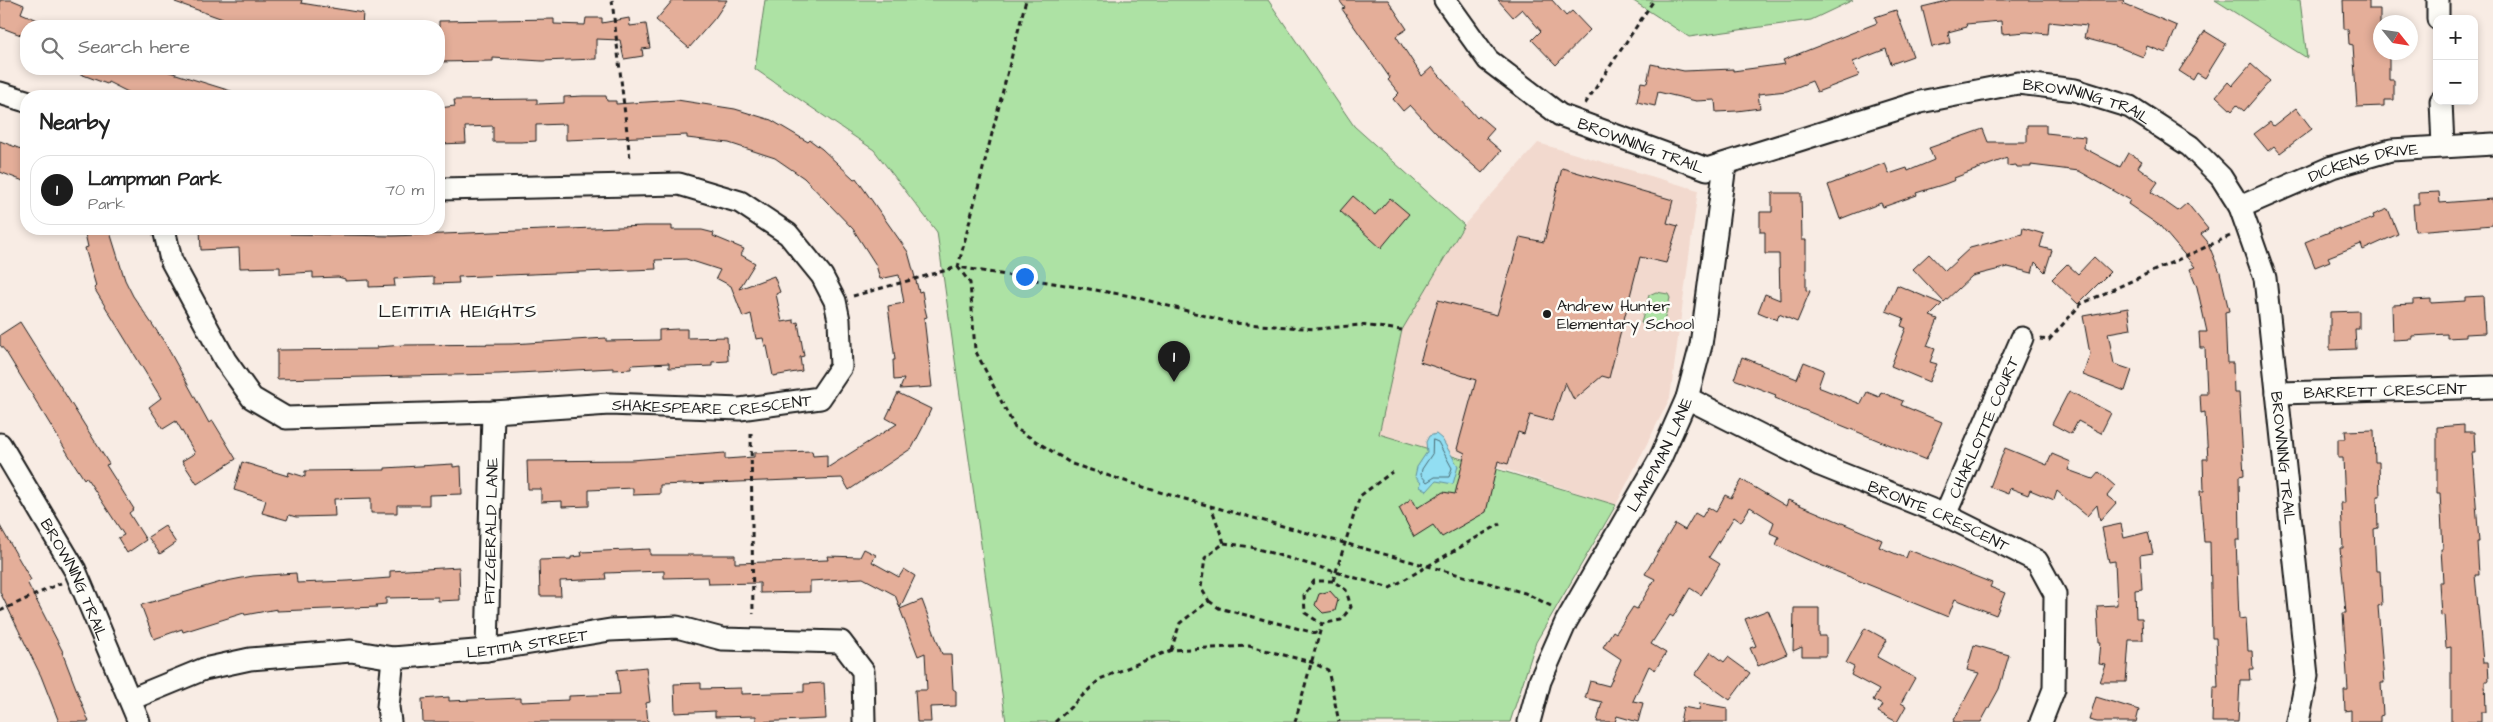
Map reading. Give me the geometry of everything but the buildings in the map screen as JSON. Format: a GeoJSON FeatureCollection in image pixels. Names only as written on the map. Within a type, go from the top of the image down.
{"type":"FeatureCollection","features":[{"type":"Feature","properties":{"kind":"street","name":"BROWNING TRAIL"},"geometry":{"type":"LineString","coordinates":[[1445,0],[1488,60],[1560,115],[1707,169],[1725,165],[1920,102],[2018,83],[2075,90],[2130,107],[2190,146],[2221,177],[2240,207],[2266,278],[2307,676],[2298,722]]}},
{"type":"Feature","properties":{"kind":"street"},"geometry":{"type":"LineString","coordinates":[[2438,0],[2438,15]]}},
{"type":"Feature","properties":{"kind":"street"},"geometry":{"type":"LineString","coordinates":[[0,92],[20,99]]}},
{"type":"Feature","properties":{"kind":"street"},"geometry":{"type":"LineString","coordinates":[[2441,105],[2443,146]]}},
{"type":"Feature","properties":{"kind":"street","name":"DICKENS DRIVE"},"geometry":{"type":"LineString","coordinates":[[2240,207],[2332,166],[2392,150],[2493,144]]}},
{"type":"Feature","properties":{"kind":"street","name":"LAMPMAN LANE"},"geometry":{"type":"LineString","coordinates":[[1529,722],[1540,681],[1570,615],[1660,459],[1687,398],[1701,345],[1725,165]]}},
{"type":"Feature","properties":{"kind":"street","name":"SHAKESPEARE CRESCENT"},"geometry":{"type":"LineString","coordinates":[[165,235],[171,260],[225,360],[252,398],[286,418],[493,412],[609,404],[740,409],[820,398],[841,367],[839,320],[836,302],[822,276],[788,234],[740,202],[679,184],[445,189]]}},
{"type":"Feature","properties":{"kind":"street","name":"CHARLOTTE COURT"},"geometry":{"type":"LineString","coordinates":[[1945,515],[2022,338]]}},
{"type":"Feature","properties":{"kind":"street","name":"BARRETT CRESCENT"},"geometry":{"type":"LineString","coordinates":[[2277,393],[2493,386]]}},
{"type":"Feature","properties":{"kind":"street","name":"BRONTE CRESCENT"},"geometry":{"type":"LineString","coordinates":[[1687,398],[1820,466],[1945,515],[2037,561],[2055,594],[2054,689],[2041,722]]}},
{"type":"Feature","properties":{"kind":"street","name":"FITZGERALD LANE"},"geometry":{"type":"LineString","coordinates":[[487,650],[493,412]]}},
{"type":"Feature","properties":{"kind":"street","name":"BROWNING TRAIL"},"geometry":{"type":"LineString","coordinates":[[0,444],[77,575],[131,699],[139,722]]}},
{"type":"Feature","properties":{"kind":"street","name":"LETITIA STREET"},"geometry":{"type":"LineString","coordinates":[[131,699],[204,668],[250,659],[350,651],[393,658],[487,650],[610,630],[677,627],[722,639],[841,642],[863,671],[864,722]]}},
{"type":"Feature","properties":{"kind":"street"},"geometry":{"type":"LineString","coordinates":[[390,722],[388,707],[393,658]]}},
{"type":"Feature","properties":{"kind":"path"},"geometry":{"type":"LineString","coordinates":[[612,0],[630,159]]}},
{"type":"Feature","properties":{"kind":"path"},"geometry":{"type":"LineString","coordinates":[[958,267],[1026,0]]}},
{"type":"Feature","properties":{"kind":"path"},"geometry":{"type":"LineString","coordinates":[[1574,121],[1654,0]]}},
{"type":"Feature","properties":{"kind":"path"},"geometry":{"type":"LineString","coordinates":[[2022,338],[2049,340],[2081,304],[2248,228]]}},
{"type":"Feature","properties":{"kind":"path"},"geometry":{"type":"LineString","coordinates":[[958,267],[970,283],[975,350],[1015,428],[1072,464],[1156,491],[1525,593],[1570,615]]}},
{"type":"Feature","properties":{"kind":"path"},"geometry":{"type":"LineString","coordinates":[[836,302],[958,267],[1131,296],[1232,323],[1316,329],[1361,325],[1402,330]]}},
{"type":"Feature","properties":{"kind":"path"},"geometry":{"type":"LineString","coordinates":[[751,433],[753,614]]}},
{"type":"Feature","properties":{"kind":"path"},"geometry":{"type":"LineString","coordinates":[[1334,581],[1360,496],[1392,472]]}},
{"type":"Feature","properties":{"kind":"path"},"geometry":{"type":"LineString","coordinates":[[1210,506],[1224,543]]}},
{"type":"Feature","properties":{"kind":"path"},"geometry":{"type":"LineString","coordinates":[[1319,634],[1219,608],[1209,601],[1201,588],[1205,558],[1224,543],[1251,547],[1337,570],[1390,588],[1500,524]]}},
{"type":"Feature","properties":{"kind":"path"},"geometry":{"type":"LineString","coordinates":[[0,611],[77,575]]}},
{"type":"Feature","properties":{"kind":"path"},"geometry":{"type":"LineString","coordinates":[[1314,581],[1334,581],[1346,590],[1351,607],[1341,620],[1322,624],[1305,613],[1304,595],[1314,581]]}},
{"type":"Feature","properties":{"kind":"path"},"geometry":{"type":"LineString","coordinates":[[1171,650],[1180,623],[1209,601]]}},
{"type":"Feature","properties":{"kind":"path"},"geometry":{"type":"LineString","coordinates":[[1295,722],[1322,624]]}},
{"type":"Feature","properties":{"kind":"path"},"geometry":{"type":"LineString","coordinates":[[1054,722],[1100,679],[1171,650],[1249,646],[1311,662],[1328,670],[1338,722]]}},
{"type":"Feature","properties":{"kind":"shaded area","name":"Andrew Hunter Elementary School"},"geometry":{"type":"Polygon","coordinates":[[[1538,143],[1698,190],[1670,398],[1616,505],[1514,472],[1378,434],[1402,330],[1464,225],[1538,143]]]}},
{"type":"Feature","properties":{"kind":"green space"},"geometry":{"type":"Polygon","coordinates":[[[765,0],[1268,0],[1354,126],[1464,225],[1402,330],[1379,434],[1616,505],[1536,642],[1510,722],[1006,722],[937,232],[874,150],[755,69],[765,0]]]}},
{"type":"Feature","properties":{"kind":"green space"},"geometry":{"type":"Polygon","coordinates":[[[1632,0],[1853,0],[1811,20],[1689,37],[1632,0]]]}},
{"type":"Feature","properties":{"kind":"green space"},"geometry":{"type":"Polygon","coordinates":[[[2215,0],[2300,0],[2307,58],[2215,0]]]}},
{"type":"Feature","properties":{"kind":"green space"},"geometry":{"type":"Polygon","coordinates":[[[1656,292],[1668,294],[1670,298],[1662,329],[1655,331],[1641,323],[1649,295],[1656,292]]]}},
{"type":"Feature","properties":{"kind":"water"},"geometry":{"type":"Polygon","coordinates":[[[1436,434],[1442,439],[1458,466],[1453,484],[1436,481],[1427,491],[1420,487],[1421,483],[1415,476],[1417,467],[1427,452],[1426,442],[1429,436],[1436,434]]]}},
{"type":"Feature","properties":{"kind":"place","name":"Andrew Hunter Elementary School"},"geometry":{"type":"Point","coordinates":[1547,314]}},
{"type":"Feature","properties":{"kind":"place","name":"Lampman Park"},"geometry":{"type":"Point","coordinates":[1174,382]}},
{"type":"Feature","properties":{"kind":"district","name":"LEITITIA HEIGHTS"},"geometry":{"type":"Point","coordinates":[458,311]}}]}
